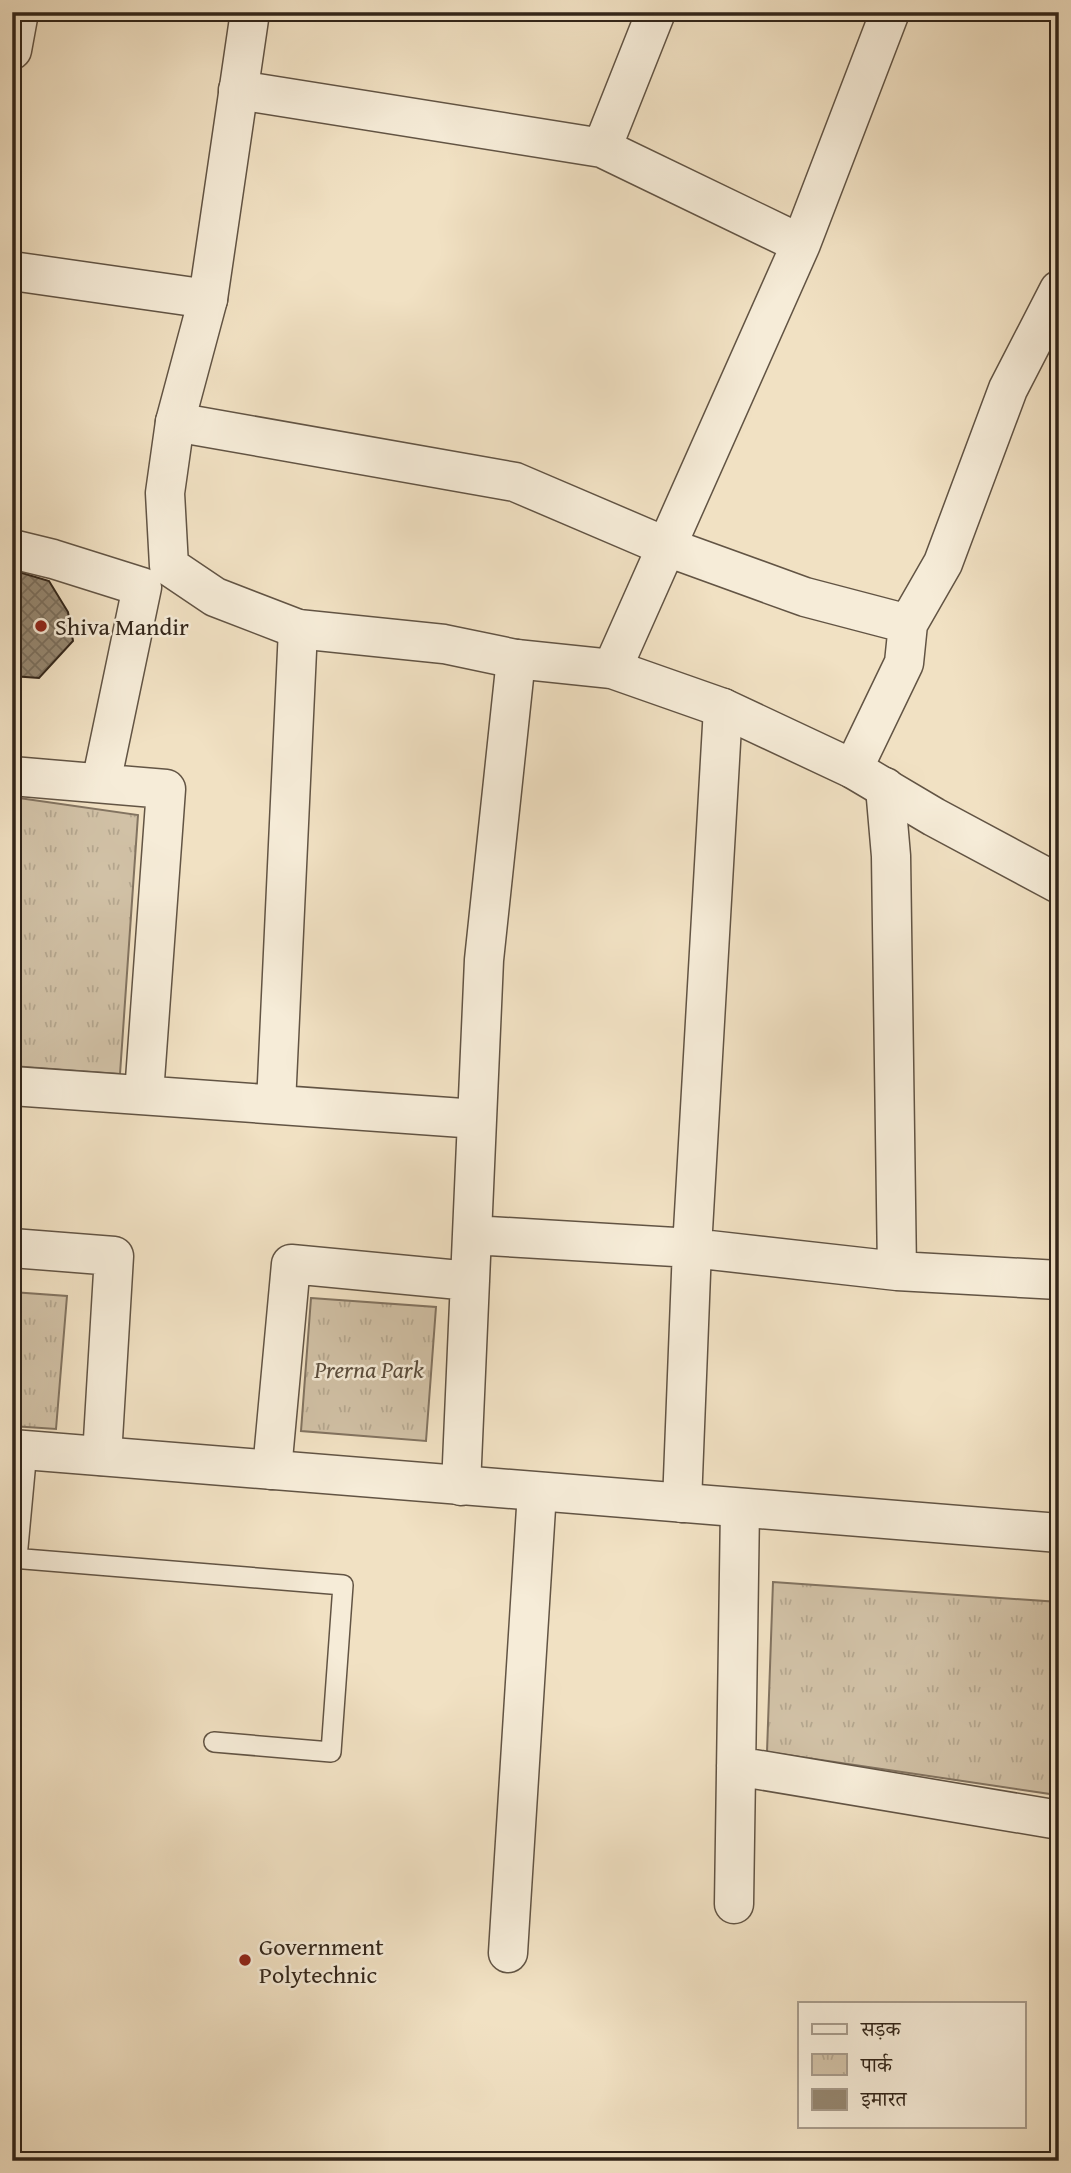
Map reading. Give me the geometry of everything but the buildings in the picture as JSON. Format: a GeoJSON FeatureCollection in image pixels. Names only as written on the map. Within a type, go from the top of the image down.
{"type":"FeatureCollection","features":[{"type":"Feature","properties":{"kind":"street"},"geometry":{"type":"LineString","coordinates":[[12,50],[19,12]]}},
{"type":"Feature","properties":{"kind":"street"},"geometry":{"type":"LineString","coordinates":[[250,12],[208,299],[175,422],[165,493],[169,566],[215,597],[298,629],[444,644],[516,659],[612,670],[723,708],[869,778],[934,817],[1059,884]]}},
{"type":"Feature","properties":{"kind":"street"},"geometry":{"type":"LineString","coordinates":[[602,148],[656,12]]}},
{"type":"Feature","properties":{"kind":"street"},"geometry":{"type":"LineString","coordinates":[[612,670],[801,244],[890,12]]}},
{"type":"Feature","properties":{"kind":"street"},"geometry":{"type":"LineString","coordinates":[[239,90],[602,148],[801,244]]}},
{"type":"Feature","properties":{"kind":"street"},"geometry":{"type":"LineString","coordinates":[[12,271],[208,299]]}},
{"type":"Feature","properties":{"kind":"street"},"geometry":{"type":"LineString","coordinates":[[897,1271],[891,856],[869,778],[904,663],[908,624],[943,563],[1008,389],[1059,290]]}},
{"type":"Feature","properties":{"kind":"street"},"geometry":{"type":"LineString","coordinates":[[175,422],[515,482],[667,547],[805,597],[908,624]]}},
{"type":"Feature","properties":{"kind":"street"},"geometry":{"type":"LineString","coordinates":[[12,549],[142,587],[101,783]]}},
{"type":"Feature","properties":{"kind":"street"},"geometry":{"type":"LineString","coordinates":[[276,1104],[298,629]]}},
{"type":"Feature","properties":{"kind":"street"},"geometry":{"type":"LineString","coordinates":[[461,1486],[484,960],[516,659]]}},
{"type":"Feature","properties":{"kind":"street"},"geometry":{"type":"LineString","coordinates":[[682,1503],[692,1248],[723,708]]}},
{"type":"Feature","properties":{"kind":"street"},"geometry":{"type":"LineString","coordinates":[[12,776],[166,789],[144,1094]]}},
{"type":"Feature","properties":{"kind":"street"},"geometry":{"type":"LineString","coordinates":[[12,1086],[477,1119]]}},
{"type":"Feature","properties":{"kind":"street"},"geometry":{"type":"LineString","coordinates":[[472,1235],[692,1248],[897,1271],[1059,1279]]}},
{"type":"Feature","properties":{"kind":"street"},"geometry":{"type":"LineString","coordinates":[[12,1248],[114,1256],[102,1457]]}},
{"type":"Feature","properties":{"kind":"street"},"geometry":{"type":"LineString","coordinates":[[272,1470],[291,1265],[470,1281]]}},
{"type":"Feature","properties":{"kind":"street"},"geometry":{"type":"LineString","coordinates":[[20,1450],[1059,1533]]}},
{"type":"Feature","properties":{"kind":"street"},"geometry":{"type":"LineString","coordinates":[[508,1953],[537,1492]]}},
{"type":"Feature","properties":{"kind":"street"},"geometry":{"type":"LineString","coordinates":[[734,1904],[740,1508]]}},
{"type":"Feature","properties":{"kind":"street"},"geometry":{"type":"LineString","coordinates":[[736,1766],[1059,1820]]}},
{"type":"Feature","properties":{"kind":"lane"},"geometry":{"type":"LineString","coordinates":[[20,1450],[15,1558],[343,1585],[331,1752],[214,1742]]}},
{"type":"Feature","properties":{"kind":"green space"},"geometry":{"type":"Polygon","coordinates":[[[12,797],[138,815],[120,1074],[12,1066],[12,797]]]}},
{"type":"Feature","properties":{"kind":"green space"},"geometry":{"type":"Polygon","coordinates":[[[12,1292],[67,1296],[56,1429],[12,1426],[12,1292]]]}},
{"type":"Feature","properties":{"kind":"green space","name":"Prerna Park"},"geometry":{"type":"Polygon","coordinates":[[[311,1298],[436,1307],[426,1441],[301,1431],[311,1298]]]}},
{"type":"Feature","properties":{"kind":"green space"},"geometry":{"type":"Polygon","coordinates":[[[773,1582],[1059,1602],[1057,1795],[767,1752],[773,1582]]]}},
{"type":"Feature","properties":{"kind":"place","name":"Shiva Mandir"},"geometry":{"type":"Point","coordinates":[41,626]}},
{"type":"Feature","properties":{"kind":"place","name":"Government Polytechnic"},"geometry":{"type":"Point","coordinates":[245,1960]}}]}
